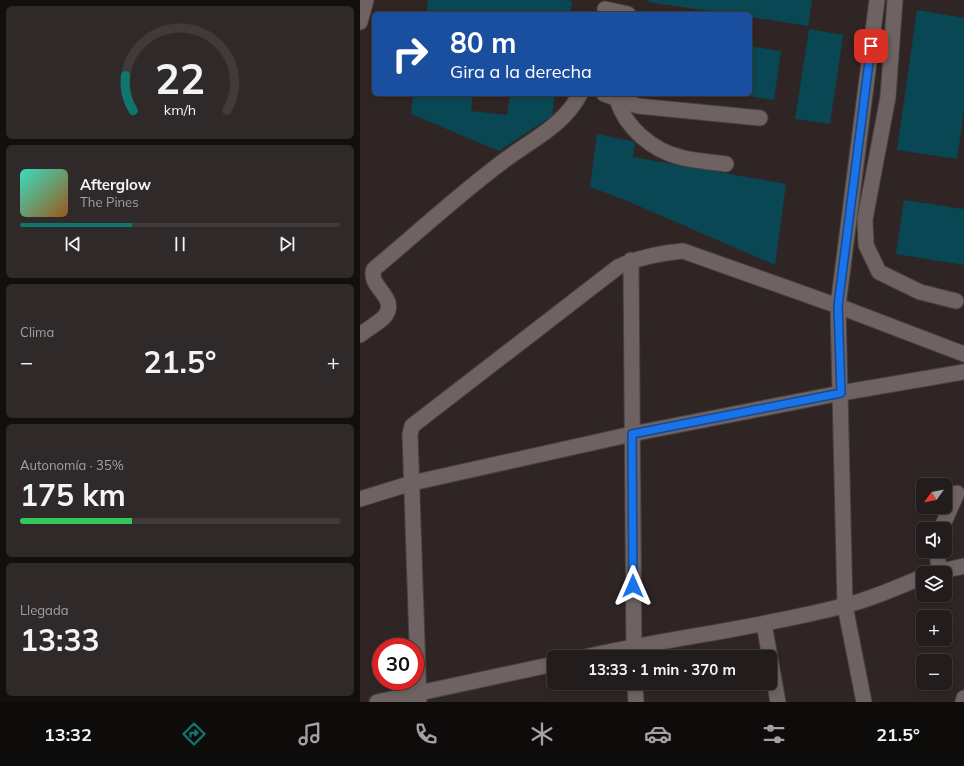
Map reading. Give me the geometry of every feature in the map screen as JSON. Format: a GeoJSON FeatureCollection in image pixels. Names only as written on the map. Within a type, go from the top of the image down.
{"type":"FeatureCollection","features":[{"type":"Feature","properties":{"kind":"street"},"geometry":{"type":"LineString","coordinates":[[360,22],[366,0]]}},
{"type":"Feature","properties":{"kind":"street"},"geometry":{"type":"LineString","coordinates":[[864,702],[845,606],[838,306],[877,0]]}},
{"type":"Feature","properties":{"kind":"street"},"geometry":{"type":"LineString","coordinates":[[895,0],[888,97],[865,219],[866,245],[879,272],[920,292],[956,301]]}},
{"type":"Feature","properties":{"kind":"street"},"geometry":{"type":"LineString","coordinates":[[605,8],[620,12]]}},
{"type":"Feature","properties":{"kind":"street"},"geometry":{"type":"LineString","coordinates":[[360,335],[385,315],[388,307],[387,298],[373,280],[372,275],[374,269],[501,163],[558,124],[573,107],[579,96]]}},
{"type":"Feature","properties":{"kind":"street"},"geometry":{"type":"LineString","coordinates":[[610,97],[638,106],[760,118]]}},
{"type":"Feature","properties":{"kind":"street"},"geometry":{"type":"LineString","coordinates":[[610,97],[637,133],[665,152],[681,158],[726,164]]}},
{"type":"Feature","properties":{"kind":"street"},"geometry":{"type":"LineString","coordinates":[[419,698],[410,434],[412,426],[618,267],[631,260],[658,254],[683,251],[838,306],[964,354]]}},
{"type":"Feature","properties":{"kind":"street"},"geometry":{"type":"LineString","coordinates":[[631,260],[633,650]]}},
{"type":"Feature","properties":{"kind":"street"},"geometry":{"type":"LineString","coordinates":[[360,500],[412,483],[632,434],[841,393],[964,372]]}},
{"type":"Feature","properties":{"kind":"street"},"geometry":{"type":"LineString","coordinates":[[944,522],[957,493]]}},
{"type":"Feature","properties":{"kind":"street"},"geometry":{"type":"LineString","coordinates":[[952,569],[964,566]]}},
{"type":"Feature","properties":{"kind":"street"},"geometry":{"type":"LineString","coordinates":[[642,650],[845,606],[916,580]]}},
{"type":"Feature","properties":{"kind":"street"},"geometry":{"type":"LineString","coordinates":[[764,624],[778,702]]}},
{"type":"Feature","properties":{"kind":"street"},"geometry":{"type":"LineString","coordinates":[[377,702],[419,698],[547,666]]}},
{"type":"Feature","properties":{"kind":"street"},"geometry":{"type":"LineString","coordinates":[[635,690],[636,702]]}},
{"type":"Feature","properties":{"kind":"street"},"geometry":{"type":"LineString","coordinates":[[963,702],[964,698]]}},
{"type":"Feature","properties":{"kind":"building"},"geometry":{"type":"Polygon","coordinates":[[[428,0],[572,1],[570,12],[426,12],[428,0]]]}},
{"type":"Feature","properties":{"kind":"building"},"geometry":{"type":"Polygon","coordinates":[[[649,0],[812,0],[808,26],[752,17],[752,12],[716,12],[648,2],[649,0]]]}},
{"type":"Feature","properties":{"kind":"building"},"geometry":{"type":"Polygon","coordinates":[[[917,10],[964,18],[964,111],[957,159],[897,150],[917,10]]]}},
{"type":"Feature","properties":{"kind":"building"},"geometry":{"type":"Polygon","coordinates":[[[809,29],[843,35],[830,124],[795,119],[809,29]]]}},
{"type":"Feature","properties":{"kind":"building"},"geometry":{"type":"Polygon","coordinates":[[[752,46],[781,51],[774,100],[748,96],[752,96],[752,46]]]}},
{"type":"Feature","properties":{"kind":"building"},"geometry":{"type":"Polygon","coordinates":[[[413,96],[473,96],[471,111],[507,115],[510,96],[555,96],[552,116],[499,151],[411,114],[413,96]]]}},
{"type":"Feature","properties":{"kind":"building"},"geometry":{"type":"Polygon","coordinates":[[[597,134],[635,142],[633,157],[786,184],[775,265],[625,200],[590,187],[597,134]]]}},
{"type":"Feature","properties":{"kind":"building"},"geometry":{"type":"Polygon","coordinates":[[[904,200],[964,209],[964,265],[896,254],[904,200]]]}},
{"type":"Feature","properties":{"kind":"route"},"geometry":{"type":"LineString","coordinates":[[633,586],[632,434],[841,393],[838,306],[871,46]]}}]}
